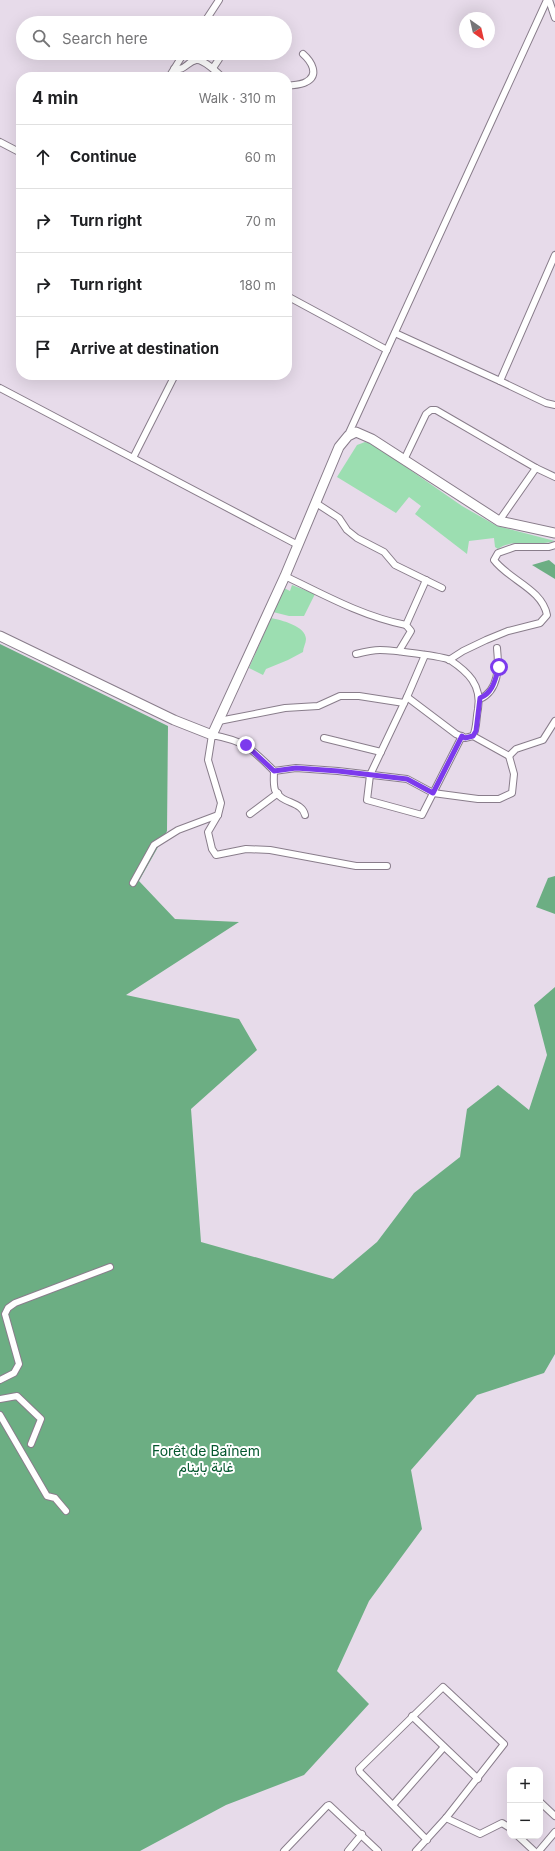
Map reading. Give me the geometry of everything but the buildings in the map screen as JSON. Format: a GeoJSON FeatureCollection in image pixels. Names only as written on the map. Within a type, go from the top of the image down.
{"type":"FeatureCollection","features":[{"type":"Feature","properties":{"kind":"street"},"geometry":{"type":"LineString","coordinates":[[211,16],[219,0]]}},
{"type":"Feature","properties":{"kind":"street"},"geometry":{"type":"LineString","coordinates":[[548,0],[555,18]]}},
{"type":"Feature","properties":{"kind":"street"},"geometry":{"type":"LineString","coordinates":[[387,866],[356,866],[270,850],[246,849],[216,855],[212,849],[208,832],[218,815],[221,803],[208,760],[212,735],[267,613],[286,576],[339,447],[348,436],[548,0]]}},
{"type":"Feature","properties":{"kind":"street"},"geometry":{"type":"LineString","coordinates":[[292,85],[306,83],[311,79],[314,71],[312,64],[303,54]]}},
{"type":"Feature","properties":{"kind":"street"},"geometry":{"type":"LineString","coordinates":[[172,72],[180,60]]}},
{"type":"Feature","properties":{"kind":"street"},"geometry":{"type":"LineString","coordinates":[[174,69],[184,68],[195,60],[199,60],[217,72]]}},
{"type":"Feature","properties":{"kind":"street"},"geometry":{"type":"LineString","coordinates":[[213,68],[218,60]]}},
{"type":"Feature","properties":{"kind":"street"},"geometry":{"type":"LineString","coordinates":[[0,142],[16,150]]}},
{"type":"Feature","properties":{"kind":"street"},"geometry":{"type":"LineString","coordinates":[[500,380],[555,255]]}},
{"type":"Feature","properties":{"kind":"street"},"geometry":{"type":"LineString","coordinates":[[292,299],[387,350]]}},
{"type":"Feature","properties":{"kind":"street"},"geometry":{"type":"LineString","coordinates":[[395,333],[500,380],[546,403],[555,405]]}},
{"type":"Feature","properties":{"kind":"street"},"geometry":{"type":"LineString","coordinates":[[133,458],[172,380]]}},
{"type":"Feature","properties":{"kind":"street"},"geometry":{"type":"LineString","coordinates":[[0,388],[298,545]]}},
{"type":"Feature","properties":{"kind":"street"},"geometry":{"type":"LineString","coordinates":[[404,460],[426,414],[431,410],[434,410],[536,468],[555,477]]}},
{"type":"Feature","properties":{"kind":"street"},"geometry":{"type":"LineString","coordinates":[[348,436],[356,432],[372,439],[500,521],[555,533]]}},
{"type":"Feature","properties":{"kind":"street"},"geometry":{"type":"LineString","coordinates":[[500,521],[536,468]]}},
{"type":"Feature","properties":{"kind":"street"},"geometry":{"type":"LineString","coordinates":[[316,503],[339,518],[347,530],[357,538],[384,552],[395,564],[442,588]]}},
{"type":"Feature","properties":{"kind":"street"},"geometry":{"type":"LineString","coordinates":[[449,660],[463,651],[486,640],[540,623],[547,615],[545,605],[537,596],[501,569],[494,560],[498,553],[515,547],[548,547],[555,545]]}},
{"type":"Feature","properties":{"kind":"street"},"geometry":{"type":"LineString","coordinates":[[286,576],[342,603],[387,621],[406,625],[410,631],[400,651]]}},
{"type":"Feature","properties":{"kind":"street"},"geometry":{"type":"LineString","coordinates":[[406,625],[426,580]]}},
{"type":"Feature","properties":{"kind":"street"},"geometry":{"type":"LineString","coordinates":[[0,636],[174,720],[212,735],[231,738],[246,745],[274,771],[275,789],[281,798],[299,806],[304,810],[305,815]]}},
{"type":"Feature","properties":{"kind":"street"},"geometry":{"type":"LineString","coordinates":[[480,698],[487,696],[494,685],[499,667],[497,648]]}},
{"type":"Feature","properties":{"kind":"street"},"geometry":{"type":"LineString","coordinates":[[356,654],[379,650],[400,651],[449,660],[467,673],[473,680],[480,698],[476,731],[473,736]]}},
{"type":"Feature","properties":{"kind":"street"},"geometry":{"type":"LineString","coordinates":[[425,655],[370,775],[367,800],[422,814],[462,736]]}},
{"type":"Feature","properties":{"kind":"street"},"geometry":{"type":"LineString","coordinates":[[219,721],[285,708],[318,706],[340,696],[359,696],[404,703]]}},
{"type":"Feature","properties":{"kind":"street"},"geometry":{"type":"LineString","coordinates":[[274,771],[296,768],[407,779],[433,793],[478,799],[498,799],[512,793],[514,774],[509,756],[473,736],[465,738],[407,697]]}},
{"type":"Feature","properties":{"kind":"street"},"geometry":{"type":"LineString","coordinates":[[509,756],[516,748],[543,740],[555,721]]}},
{"type":"Feature","properties":{"kind":"street"},"geometry":{"type":"LineString","coordinates":[[324,738],[381,752]]}},
{"type":"Feature","properties":{"kind":"street"},"geometry":{"type":"LineString","coordinates":[[250,814],[278,793]]}},
{"type":"Feature","properties":{"kind":"street"},"geometry":{"type":"LineString","coordinates":[[133,883],[154,845],[178,830],[218,815]]}},
{"type":"Feature","properties":{"kind":"street"},"geometry":{"type":"LineString","coordinates":[[0,1380],[14,1373],[19,1364],[6,1314],[8,1308],[15,1303],[110,1267]]}},
{"type":"Feature","properties":{"kind":"street"},"geometry":{"type":"LineString","coordinates":[[0,1399],[17,1396],[41,1419],[31,1444]]}},
{"type":"Feature","properties":{"kind":"street"},"geometry":{"type":"LineString","coordinates":[[0,1415],[47,1496],[55,1498],[66,1511]]}},
{"type":"Feature","properties":{"kind":"street"},"geometry":{"type":"LineString","coordinates":[[416,1851],[427,1840],[446,1818],[504,1747],[503,1742],[445,1688],[441,1688],[359,1769],[360,1772],[427,1840]]}},
{"type":"Feature","properties":{"kind":"street"},"geometry":{"type":"LineString","coordinates":[[412,1716],[478,1779]]}},
{"type":"Feature","properties":{"kind":"street"},"geometry":{"type":"LineString","coordinates":[[393,1805],[444,1747]]}},
{"type":"Feature","properties":{"kind":"street"},"geometry":{"type":"LineString","coordinates":[[541,1803],[555,1816]]}},
{"type":"Feature","properties":{"kind":"street"},"geometry":{"type":"LineString","coordinates":[[284,1851],[327,1806],[331,1806],[362,1834],[378,1851]]}},
{"type":"Feature","properties":{"kind":"street"},"geometry":{"type":"LineString","coordinates":[[446,1818],[480,1834],[502,1823],[507,1826]]}},
{"type":"Feature","properties":{"kind":"street"},"geometry":{"type":"LineString","coordinates":[[539,1851],[555,1832]]}},
{"type":"Feature","properties":{"kind":"street"},"geometry":{"type":"LineString","coordinates":[[348,1851],[362,1834]]}},
{"type":"Feature","properties":{"kind":"street"},"geometry":{"type":"LineString","coordinates":[[521,1839],[534,1851]]}},
{"type":"Feature","properties":{"kind":"green space"},"geometry":{"type":"Polygon","coordinates":[[[365,442],[373,444],[462,506],[497,526],[555,541],[548,543],[517,543],[503,546],[498,549],[495,547],[494,538],[469,541],[467,554],[415,514],[421,506],[409,497],[396,513],[337,477],[357,445],[365,442]]]}},
{"type":"Feature","properties":{"kind":"green space"},"geometry":{"type":"Polygon","coordinates":[[[549,560],[555,565],[555,579],[532,565],[549,560]]]}},
{"type":"Feature","properties":{"kind":"green space"},"geometry":{"type":"Polygon","coordinates":[[[292,585],[315,594],[304,616],[289,616],[273,612],[284,588],[290,591],[292,585]]]}},
{"type":"Feature","properties":{"kind":"green space"},"geometry":{"type":"Polygon","coordinates":[[[271,618],[298,627],[305,634],[306,641],[303,652],[266,669],[263,675],[249,668],[271,618]]]}},
{"type":"Feature","properties":{"kind":"green space","name":"Forêt de Baïnem غابة باينام"},"geometry":{"type":"Polygon","coordinates":[[[0,644],[168,726],[167,831],[139,881],[175,919],[239,922],[126,995],[239,1019],[257,1050],[191,1109],[201,1242],[333,1279],[377,1242],[414,1193],[460,1157],[467,1109],[498,1085],[529,1110],[547,1055],[534,1005],[555,987],[555,1354],[544,1373],[477,1395],[411,1470],[422,1529],[369,1601],[337,1671],[369,1704],[304,1775],[226,1805],[140,1851],[0,1851],[0,644]]]}},
{"type":"Feature","properties":{"kind":"green space"},"geometry":{"type":"Polygon","coordinates":[[[555,876],[555,914],[536,907],[548,878],[555,876]]]}},
{"type":"Feature","properties":{"kind":"route"},"geometry":{"type":"LineString","coordinates":[[246,745],[274,771],[296,768],[407,779],[433,793],[462,736],[465,738],[473,736],[476,731],[476,720],[480,698],[487,696],[494,685],[499,667]]}}]}
